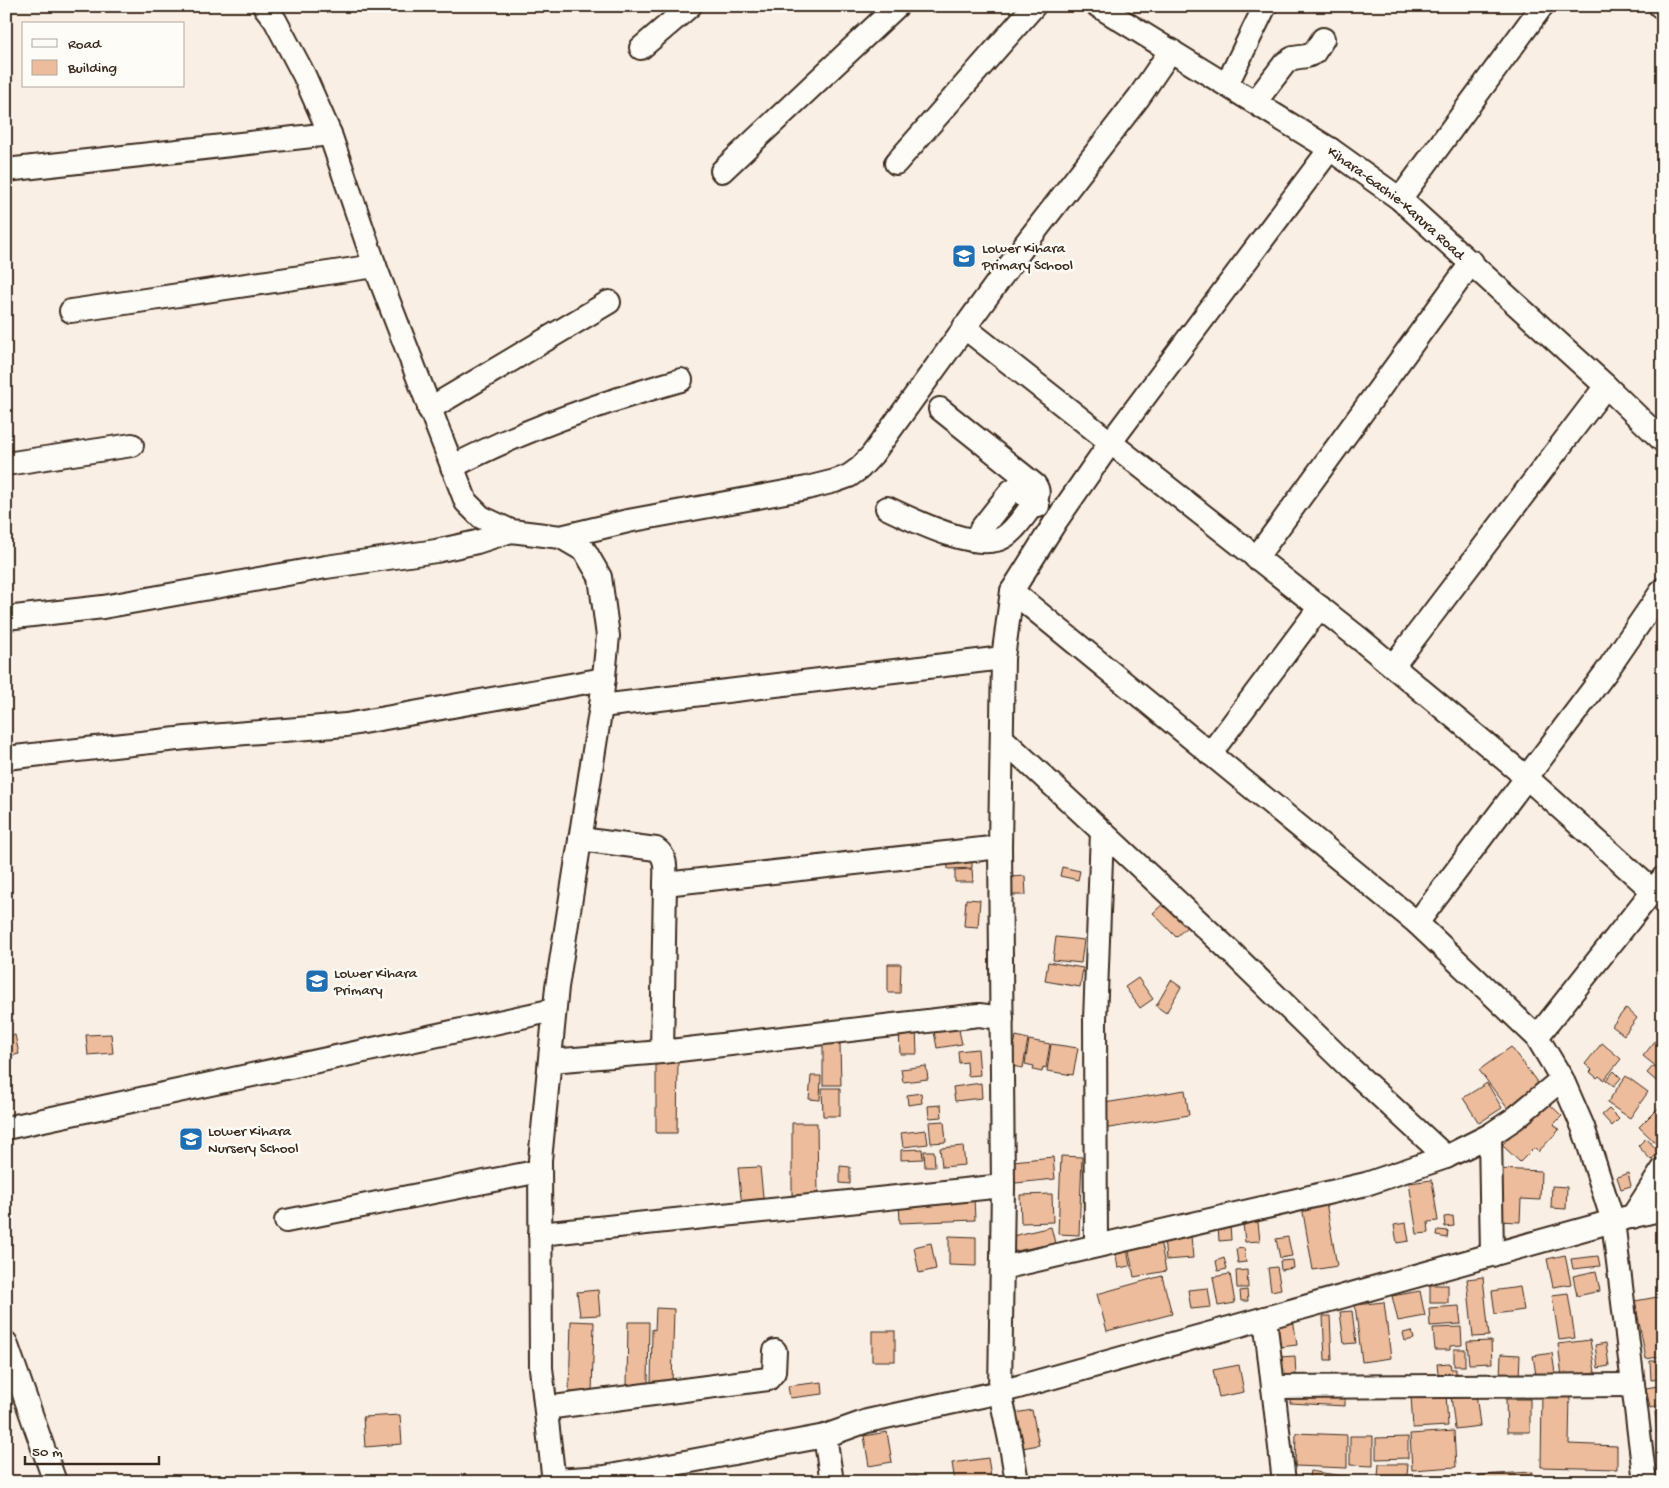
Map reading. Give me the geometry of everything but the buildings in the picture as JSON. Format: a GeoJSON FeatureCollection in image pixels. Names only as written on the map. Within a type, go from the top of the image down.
{"type":"FeatureCollection","features":[{"type":"Feature","properties":{"kind":"street"},"geometry":{"type":"LineString","coordinates":[[264,6],[275,20],[304,76],[330,134],[375,266],[466,502],[481,517],[511,531],[561,537],[628,521],[807,488],[849,476],[860,468],[872,455],[1026,242],[1139,97],[1171,50]]}},
{"type":"Feature","properties":{"kind":"street"},"geometry":{"type":"LineString","coordinates":[[641,48],[690,6]]}},
{"type":"Feature","properties":{"kind":"street"},"geometry":{"type":"LineString","coordinates":[[722,171],[897,6]]}},
{"type":"Feature","properties":{"kind":"street"},"geometry":{"type":"LineString","coordinates":[[896,163],[1034,6]]}},
{"type":"Feature","properties":{"kind":"street","name":"Kihara-Gachie-Karura Road"},"geometry":{"type":"LineString","coordinates":[[1098,6],[1330,148],[1400,199],[1472,262],[1663,441]]}},
{"type":"Feature","properties":{"kind":"street"},"geometry":{"type":"LineString","coordinates":[[1227,84],[1265,6]]}},
{"type":"Feature","properties":{"kind":"street"},"geometry":{"type":"LineString","coordinates":[[1400,199],[1542,6]]}},
{"type":"Feature","properties":{"kind":"street"},"geometry":{"type":"LineString","coordinates":[[1256,101],[1285,63],[1293,58],[1314,53],[1324,39]]}},
{"type":"Feature","properties":{"kind":"street"},"geometry":{"type":"LineString","coordinates":[[6,170],[330,134]]}},
{"type":"Feature","properties":{"kind":"street"},"geometry":{"type":"LineString","coordinates":[[1017,1482],[1000,1392],[1002,1018],[1000,847],[1004,658],[1012,591],[1056,521],[1110,443],[1330,148]]}},
{"type":"Feature","properties":{"kind":"street"},"geometry":{"type":"LineString","coordinates":[[1256,558],[1472,262]]}},
{"type":"Feature","properties":{"kind":"street"},"geometry":{"type":"LineString","coordinates":[[71,311],[375,266]]}},
{"type":"Feature","properties":{"kind":"street"},"geometry":{"type":"LineString","coordinates":[[429,409],[609,302]]}},
{"type":"Feature","properties":{"kind":"street"},"geometry":{"type":"LineString","coordinates":[[964,327],[1320,607],[1658,884],[1537,1037]]}},
{"type":"Feature","properties":{"kind":"street"},"geometry":{"type":"LineString","coordinates":[[452,467],[482,451],[526,433],[627,396],[681,380]]}},
{"type":"Feature","properties":{"kind":"street"},"geometry":{"type":"LineString","coordinates":[[1393,666],[1606,386]]}},
{"type":"Feature","properties":{"kind":"street"},"geometry":{"type":"LineString","coordinates":[[888,508],[943,533],[977,540],[993,541],[1003,538],[1010,533],[1039,495],[1035,485],[940,409]]}},
{"type":"Feature","properties":{"kind":"street"},"geometry":{"type":"LineString","coordinates":[[6,464],[132,445]]}},
{"type":"Feature","properties":{"kind":"street"},"geometry":{"type":"LineString","coordinates":[[1034,503],[1056,521]]}},
{"type":"Feature","properties":{"kind":"street"},"geometry":{"type":"LineString","coordinates":[[6,618],[104,606],[326,567],[436,551],[477,542],[511,531]]}},
{"type":"Feature","properties":{"kind":"street"},"geometry":{"type":"LineString","coordinates":[[561,537],[585,551],[600,577],[608,636],[601,706],[554,1010],[540,1171],[540,1368],[554,1481],[605,1477],[825,1436],[867,1421],[1000,1392],[1663,1209]]}},
{"type":"Feature","properties":{"kind":"street"},"geometry":{"type":"LineString","coordinates":[[1417,923],[1606,672],[1663,589]]}},
{"type":"Feature","properties":{"kind":"street"},"geometry":{"type":"LineString","coordinates":[[1012,591],[1417,923],[1537,1037],[1562,1079],[1622,1219],[1633,1385],[1645,1482]]}},
{"type":"Feature","properties":{"kind":"street"},"geometry":{"type":"LineString","coordinates":[[1210,754],[1320,607]]}},
{"type":"Feature","properties":{"kind":"street"},"geometry":{"type":"LineString","coordinates":[[601,706],[1004,658]]}},
{"type":"Feature","properties":{"kind":"street"},"geometry":{"type":"LineString","coordinates":[[6,758],[186,738],[346,725],[604,679]]}},
{"type":"Feature","properties":{"kind":"street"},"geometry":{"type":"LineString","coordinates":[[1003,739],[1229,950],[1446,1157]]}},
{"type":"Feature","properties":{"kind":"street"},"geometry":{"type":"LineString","coordinates":[[1096,1246],[1095,1020],[1102,832]]}},
{"type":"Feature","properties":{"kind":"street"},"geometry":{"type":"LineString","coordinates":[[580,839],[656,849],[662,853],[665,862],[662,1052]]}},
{"type":"Feature","properties":{"kind":"street"},"geometry":{"type":"LineString","coordinates":[[665,884],[1000,847]]}},
{"type":"Feature","properties":{"kind":"street"},"geometry":{"type":"LineString","coordinates":[[6,1128],[554,1010]]}},
{"type":"Feature","properties":{"kind":"street"},"geometry":{"type":"LineString","coordinates":[[550,1061],[662,1052],[979,1015],[1002,1018]]}},
{"type":"Feature","properties":{"kind":"street"},"geometry":{"type":"LineString","coordinates":[[1002,1268],[1366,1184],[1446,1157],[1490,1135],[1514,1119],[1562,1079]]}},
{"type":"Feature","properties":{"kind":"street"},"geometry":{"type":"LineString","coordinates":[[1490,1135],[1492,1255]]}},
{"type":"Feature","properties":{"kind":"street"},"geometry":{"type":"LineString","coordinates":[[1622,1219],[1663,1169]]}},
{"type":"Feature","properties":{"kind":"street"},"geometry":{"type":"LineString","coordinates":[[286,1221],[540,1171]]}},
{"type":"Feature","properties":{"kind":"street"},"geometry":{"type":"LineString","coordinates":[[540,1234],[1002,1186]]}},
{"type":"Feature","properties":{"kind":"street"},"geometry":{"type":"LineString","coordinates":[[1265,1318],[1284,1482]]}},
{"type":"Feature","properties":{"kind":"street"},"geometry":{"type":"LineString","coordinates":[[6,1343],[54,1482]]}},
{"type":"Feature","properties":{"kind":"street"},"geometry":{"type":"LineString","coordinates":[[546,1408],[768,1379],[774,1372],[775,1351]]}},
{"type":"Feature","properties":{"kind":"street"},"geometry":{"type":"LineString","coordinates":[[1274,1387],[1633,1385]]}},
{"type":"Feature","properties":{"kind":"street"},"geometry":{"type":"LineString","coordinates":[[825,1436],[832,1482]]}},
{"type":"Feature","properties":{"kind":"place","name":"Lower Kihara Primary School"},"geometry":{"type":"Point","coordinates":[964,256]}},
{"type":"Feature","properties":{"kind":"place","name":"Lower Kihara Primary"},"geometry":{"type":"Point","coordinates":[317,981]}},
{"type":"Feature","properties":{"kind":"place","name":"Lower Kihara Nursery School"},"geometry":{"type":"Point","coordinates":[191,1139]}}]}
